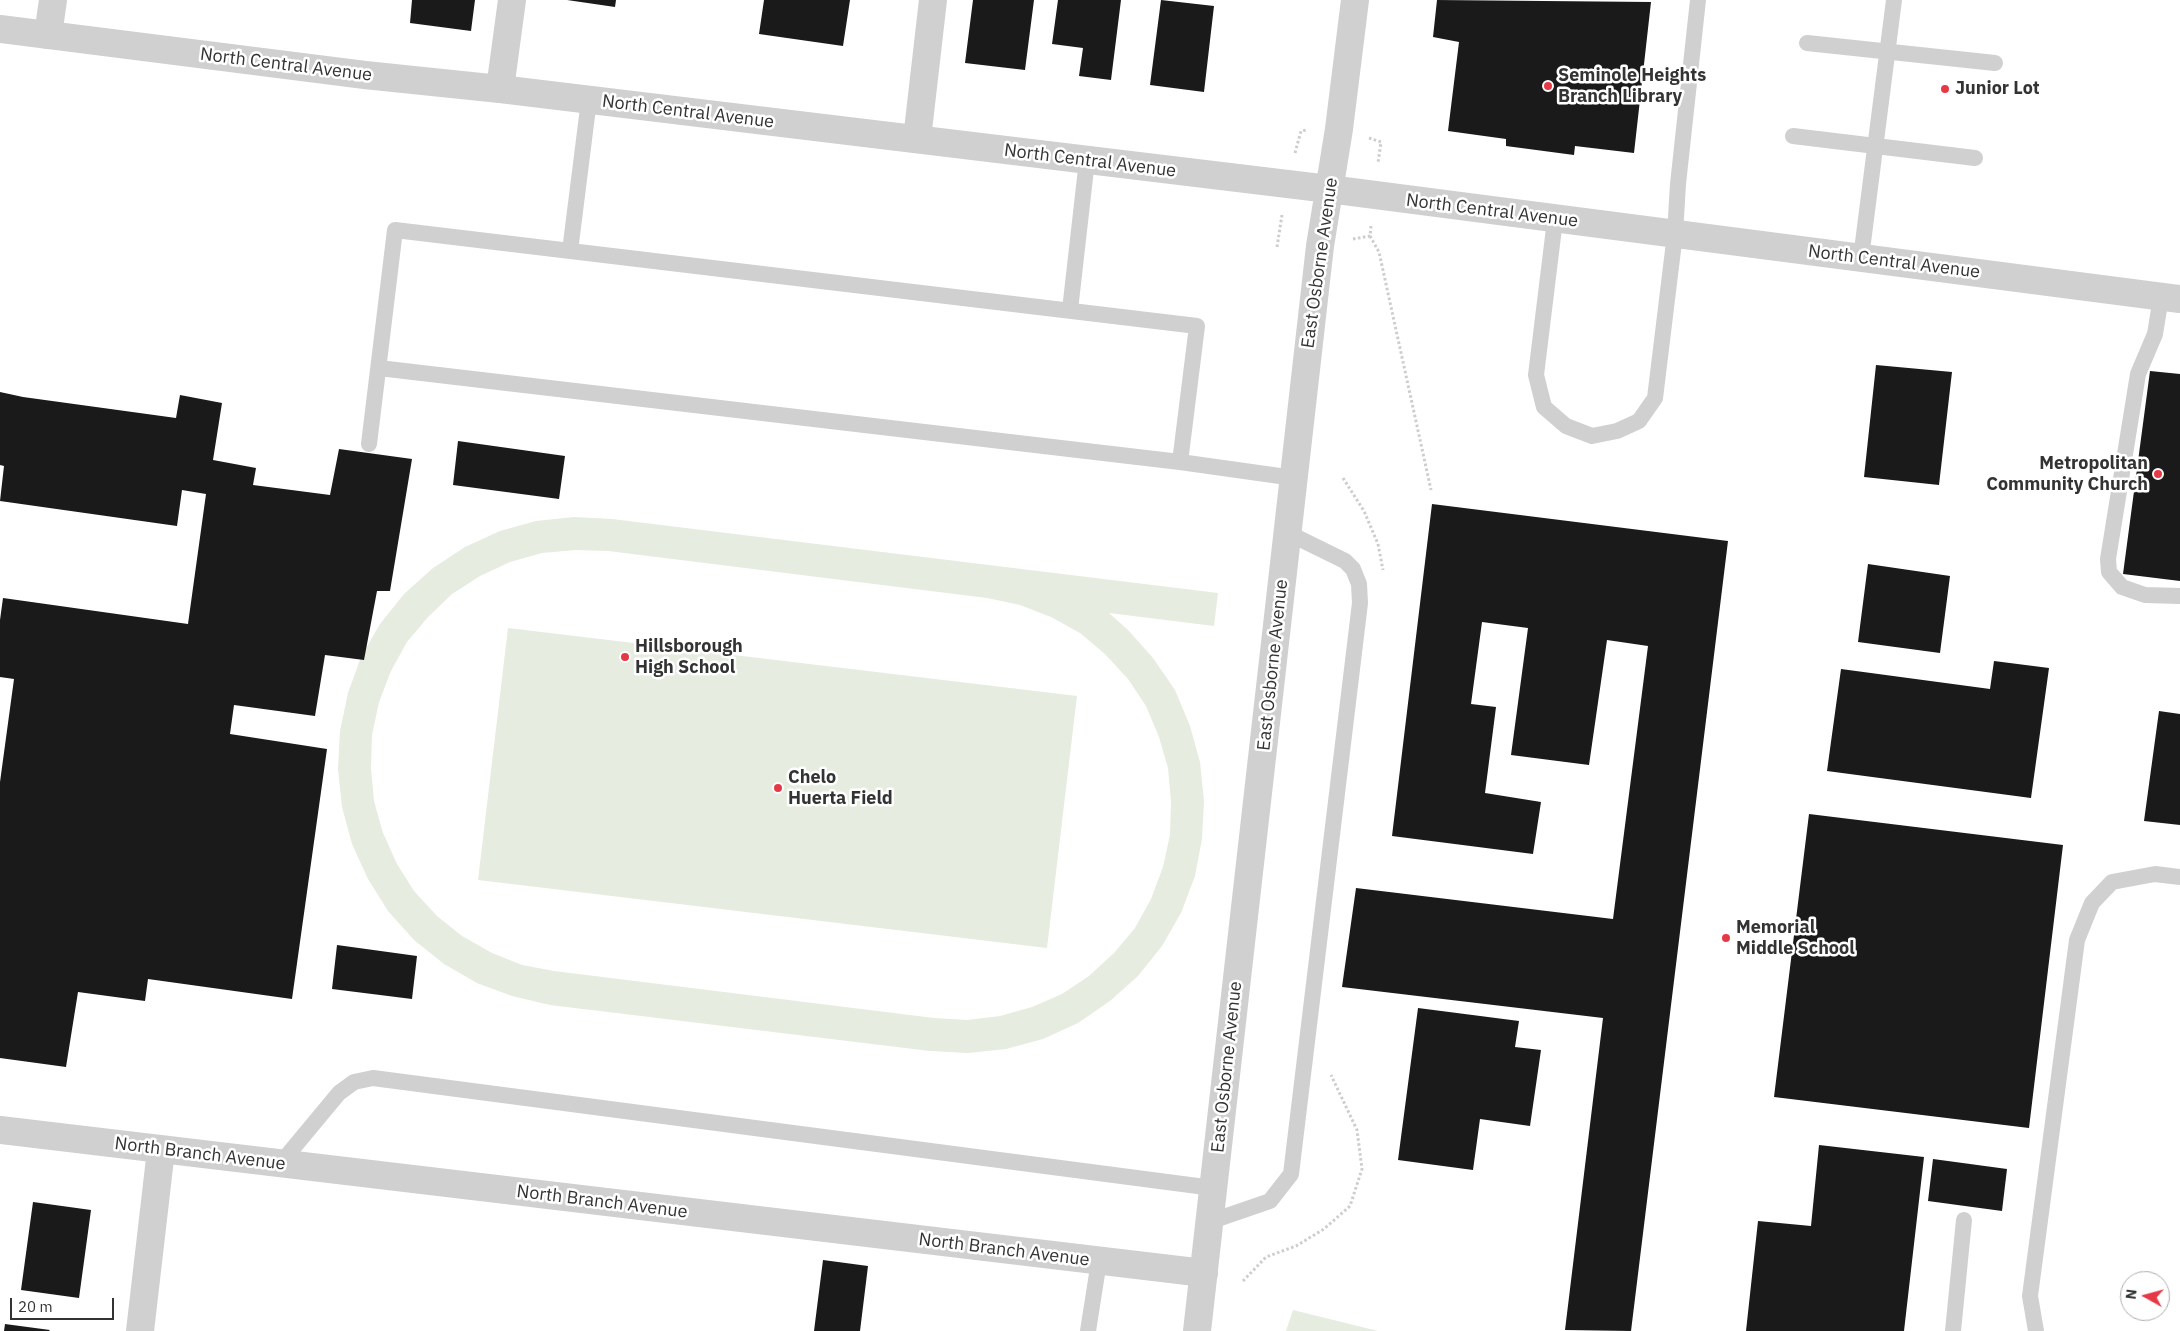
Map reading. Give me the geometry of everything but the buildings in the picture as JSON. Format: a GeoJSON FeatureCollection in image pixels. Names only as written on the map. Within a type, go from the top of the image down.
{"type":"FeatureCollection","features":[{"type":"Feature","properties":{"kind":"street"},"geometry":{"type":"LineString","coordinates":[[48,35],[53,0]]}},
{"type":"Feature","properties":{"kind":"street"},"geometry":{"type":"LineString","coordinates":[[500,89],[512,0]]}},
{"type":"Feature","properties":{"kind":"street"},"geometry":{"type":"LineString","coordinates":[[917,139],[933,0]]}},
{"type":"Feature","properties":{"kind":"street","name":"East Osborne Avenue"},"geometry":{"type":"LineString","coordinates":[[1197,1331],[1320,246],[1355,0]]}},
{"type":"Feature","properties":{"kind":"street","name":"North Central Avenue"},"geometry":{"type":"LineString","coordinates":[[0,29],[365,75],[500,89],[1329,189],[1555,220],[2170,298]]}},
{"type":"Feature","properties":{"kind":"street","name":"North Branch Avenue"},"geometry":{"type":"LineString","coordinates":[[0,1130],[1204,1273]]}},
{"type":"Feature","properties":{"kind":"street"},"geometry":{"type":"LineString","coordinates":[[140,1331],[161,1150]]}},
{"type":"Feature","properties":{"kind":"lane"},"geometry":{"type":"LineString","coordinates":[[1555,220],[1536,375],[1544,408],[1566,426],[1592,436],[1617,431],[1639,421],[1655,398],[1675,234],[1679,175],[1698,0]]}},
{"type":"Feature","properties":{"kind":"lane"},"geometry":{"type":"LineString","coordinates":[[1861,258],[1894,0]]}},
{"type":"Feature","properties":{"kind":"lane"},"geometry":{"type":"LineString","coordinates":[[1807,43],[1995,64]]}},
{"type":"Feature","properties":{"kind":"lane"},"geometry":{"type":"LineString","coordinates":[[570,251],[589,100]]}},
{"type":"Feature","properties":{"kind":"lane"},"geometry":{"type":"LineString","coordinates":[[1793,136],[1976,158]]}},
{"type":"Feature","properties":{"kind":"lane"},"geometry":{"type":"LineString","coordinates":[[1070,310],[1087,160]]}},
{"type":"Feature","properties":{"kind":"lane"},"geometry":{"type":"LineString","coordinates":[[369,444],[395,230],[1197,326],[1180,462]]}},
{"type":"Feature","properties":{"kind":"lane"},"geometry":{"type":"LineString","coordinates":[[2170,298],[2138,374],[2108,559],[2109,572],[2122,587],[2145,595],[2180,596]]}},
{"type":"Feature","properties":{"kind":"lane"},"geometry":{"type":"LineString","coordinates":[[379,368],[1180,462],[1294,478]]}},
{"type":"Feature","properties":{"kind":"lane"},"geometry":{"type":"LineString","coordinates":[[1209,1222],[1270,1201],[1291,1174],[1360,603],[1359,584],[1354,570],[1345,561],[1288,533]]}},
{"type":"Feature","properties":{"kind":"lane"},"geometry":{"type":"LineString","coordinates":[[2036,1331],[2030,1296],[2077,940],[2092,903],[2112,882],[2155,874],[2180,878]]}},
{"type":"Feature","properties":{"kind":"lane"},"geometry":{"type":"LineString","coordinates":[[280,1164],[339,1093],[354,1082],[373,1078],[1214,1188]]}},
{"type":"Feature","properties":{"kind":"lane"},"geometry":{"type":"LineString","coordinates":[[1953,1331],[1964,1220]]}},
{"type":"Feature","properties":{"kind":"lane"},"geometry":{"type":"LineString","coordinates":[[1088,1331],[1111,1262]]}},
{"type":"Feature","properties":{"kind":"path"},"geometry":{"type":"LineString","coordinates":[[1370,236],[1379,252],[1431,490]]}},
{"type":"Feature","properties":{"kind":"shaded area"},"geometry":{"type":"Polygon","coordinates":[[[574,517],[612,519],[1218,593],[1214,626],[1109,613],[1128,630],[1153,658],[1175,690],[1190,726],[1200,762],[1204,801],[1202,839],[1195,876],[1181,913],[1162,946],[1138,976],[1110,1001],[1078,1023],[1043,1039],[1006,1049],[968,1053],[930,1051],[550,1005],[512,996],[477,983],[444,964],[414,940],[388,911],[368,879],[352,844],[342,807],[338,769],[340,731],[348,693],[361,657],[380,624],[404,594],[433,568],[465,547],[500,531],[536,521],[574,517]],[[575,550],[542,553],[510,562],[480,576],[452,594],[428,617],[407,642],[391,671],[379,702],[372,735],[371,768],[374,801],[383,833],[397,864],[414,891],[437,916],[462,936],[492,953],[522,965],[554,971],[934,1018],[967,1020],[1000,1016],[1032,1007],[1062,994],[1089,976],[1114,953],[1135,928],[1151,899],[1163,867],[1170,835],[1171,802],[1168,768],[1159,737],[1146,706],[1128,679],[1105,654],[1080,633],[1051,617],[1020,605],[987,598],[608,551],[575,550]]]}},
{"type":"Feature","properties":{"kind":"shaded area","name":"Chelo Huerta Field"},"geometry":{"type":"Polygon","coordinates":[[[508,628],[1077,696],[1047,948],[478,880],[508,628]]]}},
{"type":"Feature","properties":{"kind":"shaded area"},"geometry":{"type":"Polygon","coordinates":[[[1293,1310],[1378,1331],[1286,1331],[1293,1310]]]}},
{"type":"Feature","properties":{"kind":"place","name":"Seminole Heights Branch Library"},"geometry":{"type":"Point","coordinates":[1548,86]}},
{"type":"Feature","properties":{"kind":"place","name":"Junior Lot"},"geometry":{"type":"Point","coordinates":[1945,89]}},
{"type":"Feature","properties":{"kind":"place","name":"Metropolitan Community Church"},"geometry":{"type":"Point","coordinates":[2158,474]}},
{"type":"Feature","properties":{"kind":"place","name":"Hillsborough High School"},"geometry":{"type":"Point","coordinates":[625,657]}},
{"type":"Feature","properties":{"kind":"place","name":"Chelo Huerta Field"},"geometry":{"type":"Point","coordinates":[778,788]}},
{"type":"Feature","properties":{"kind":"place","name":"Memorial Middle School"},"geometry":{"type":"Point","coordinates":[1726,938]}}]}
